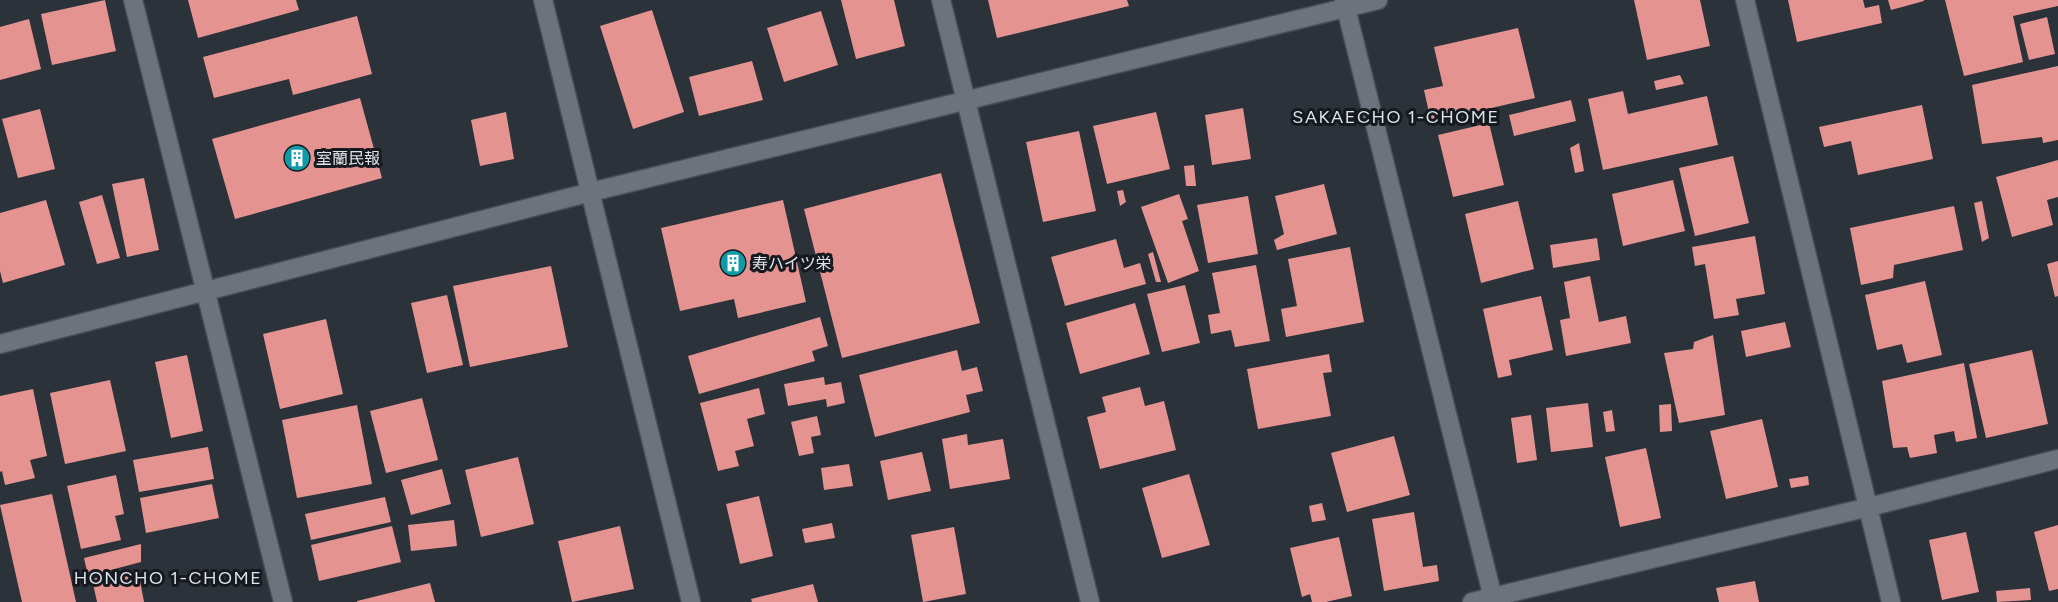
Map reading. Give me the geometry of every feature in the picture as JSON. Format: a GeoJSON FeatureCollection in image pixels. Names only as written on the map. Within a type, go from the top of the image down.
{"type":"FeatureCollection","features":[{"type":"Feature","properties":{"kind":"street"},"geometry":{"type":"LineString","coordinates":[[133,0],[283,602]]}},
{"type":"Feature","properties":{"kind":"street"},"geometry":{"type":"LineString","coordinates":[[543,0],[691,602]]}},
{"type":"Feature","properties":{"kind":"street"},"geometry":{"type":"LineString","coordinates":[[941,0],[1090,602]]}},
{"type":"Feature","properties":{"kind":"street"},"geometry":{"type":"LineString","coordinates":[[0,344],[591,192],[1345,4],[1378,0]]}},
{"type":"Feature","properties":{"kind":"street"},"geometry":{"type":"LineString","coordinates":[[1745,0],[1891,602]]}},
{"type":"Feature","properties":{"kind":"street"},"geometry":{"type":"LineString","coordinates":[[1345,4],[1493,599]]}},
{"type":"Feature","properties":{"kind":"street"},"geometry":{"type":"LineString","coordinates":[[1472,602],[1493,599],[2058,459]]}},
{"type":"Feature","properties":{"kind":"building"},"geometry":{"type":"Polygon","coordinates":[[[105,0],[116,51],[52,65],[41,14],[105,0]]]}},
{"type":"Feature","properties":{"kind":"building"},"geometry":{"type":"Polygon","coordinates":[[[188,0],[296,0],[299,10],[198,38],[188,0]]]}},
{"type":"Feature","properties":{"kind":"building"},"geometry":{"type":"Polygon","coordinates":[[[841,0],[894,0],[905,46],[856,59],[841,0]]]}},
{"type":"Feature","properties":{"kind":"building"},"geometry":{"type":"Polygon","coordinates":[[[988,0],[1127,0],[1129,6],[997,38],[988,0]]]}},
{"type":"Feature","properties":{"kind":"building"},"geometry":{"type":"Polygon","coordinates":[[[1634,0],[1700,0],[1710,46],[1647,60],[1634,0]]]}},
{"type":"Feature","properties":{"kind":"building"},"geometry":{"type":"Polygon","coordinates":[[[1788,0],[1863,0],[1865,8],[1879,5],[1882,23],[1797,42],[1788,0]]]}},
{"type":"Feature","properties":{"kind":"building"},"geometry":{"type":"Polygon","coordinates":[[[1888,0],[1924,0],[1924,1],[1891,10],[1888,0]]]}},
{"type":"Feature","properties":{"kind":"building"},"geometry":{"type":"Polygon","coordinates":[[[1945,0],[2058,0],[2058,6],[2013,16],[2023,62],[1964,76],[1945,0]]]}},
{"type":"Feature","properties":{"kind":"building"},"geometry":{"type":"Polygon","coordinates":[[[652,10],[684,112],[633,129],[600,26],[652,10]]]}},
{"type":"Feature","properties":{"kind":"building"},"geometry":{"type":"Polygon","coordinates":[[[821,11],[838,65],[784,82],[767,28],[821,11]]]}},
{"type":"Feature","properties":{"kind":"building"},"geometry":{"type":"Polygon","coordinates":[[[357,16],[372,74],[293,95],[289,79],[214,98],[203,57],[357,16]]]}},
{"type":"Feature","properties":{"kind":"building"},"geometry":{"type":"Polygon","coordinates":[[[2047,17],[2055,54],[2029,60],[2020,24],[2047,17]]]}},
{"type":"Feature","properties":{"kind":"building"},"geometry":{"type":"Polygon","coordinates":[[[29,19],[41,69],[0,80],[0,27],[29,19]]]}},
{"type":"Feature","properties":{"kind":"building"},"geometry":{"type":"Polygon","coordinates":[[[1518,28],[1535,98],[1431,122],[1424,90],[1443,86],[1434,47],[1518,28]]]}},
{"type":"Feature","properties":{"kind":"building"},"geometry":{"type":"Polygon","coordinates":[[[752,61],[763,100],[699,116],[689,77],[752,61]]]}},
{"type":"Feature","properties":{"kind":"building"},"geometry":{"type":"Polygon","coordinates":[[[2058,66],[2058,140],[2043,143],[2042,137],[1982,144],[1972,85],[2058,66]]]}},
{"type":"Feature","properties":{"kind":"building"},"geometry":{"type":"Polygon","coordinates":[[[1680,75],[1684,84],[1656,90],[1654,81],[1680,75]]]}},
{"type":"Feature","properties":{"kind":"building"},"geometry":{"type":"Polygon","coordinates":[[[1623,91],[1628,114],[1707,96],[1718,145],[1603,170],[1588,99],[1623,91]]]}},
{"type":"Feature","properties":{"kind":"building","name":"室蘭民報"},"geometry":{"type":"Polygon","coordinates":[[[360,98],[382,178],[235,219],[212,139],[360,98]]]}},
{"type":"Feature","properties":{"kind":"building"},"geometry":{"type":"Polygon","coordinates":[[[1571,100],[1576,121],[1514,136],[1509,115],[1571,100]]]}},
{"type":"Feature","properties":{"kind":"building"},"geometry":{"type":"Polygon","coordinates":[[[1922,105],[1933,159],[1858,175],[1851,141],[1824,147],[1819,127],[1922,105]]]}},
{"type":"Feature","properties":{"kind":"building"},"geometry":{"type":"Polygon","coordinates":[[[1243,108],[1251,159],[1212,165],[1205,115],[1243,108]]]}},
{"type":"Feature","properties":{"kind":"building"},"geometry":{"type":"Polygon","coordinates":[[[40,109],[55,169],[18,178],[2,119],[40,109]]]}},
{"type":"Feature","properties":{"kind":"building"},"geometry":{"type":"Polygon","coordinates":[[[506,112],[514,159],[480,166],[471,120],[506,112]]]}},
{"type":"Feature","properties":{"kind":"building"},"geometry":{"type":"Polygon","coordinates":[[[1156,112],[1170,169],[1107,184],[1093,126],[1156,112]]]}},
{"type":"Feature","properties":{"kind":"building"},"geometry":{"type":"Polygon","coordinates":[[[1489,123],[1504,185],[1453,197],[1438,135],[1489,123]]]}},
{"type":"Feature","properties":{"kind":"building"},"geometry":{"type":"Polygon","coordinates":[[[1079,131],[1096,211],[1043,222],[1026,142],[1079,131]]]}},
{"type":"Feature","properties":{"kind":"building"},"geometry":{"type":"Polygon","coordinates":[[[1579,143],[1584,171],[1575,173],[1570,148],[1579,143]]]}},
{"type":"Feature","properties":{"kind":"building"},"geometry":{"type":"Polygon","coordinates":[[[1733,156],[1749,223],[1695,236],[1679,168],[1733,156]]]}},
{"type":"Feature","properties":{"kind":"building"},"geometry":{"type":"Polygon","coordinates":[[[2058,160],[2058,197],[2047,200],[2053,225],[2012,237],[1996,177],[2058,160]]]}},
{"type":"Feature","properties":{"kind":"building"},"geometry":{"type":"Polygon","coordinates":[[[1194,165],[1196,186],[1186,186],[1184,166],[1194,165]]]}},
{"type":"Feature","properties":{"kind":"building"},"geometry":{"type":"Polygon","coordinates":[[[941,173],[980,323],[842,358],[804,209],[941,173]]]}},
{"type":"Feature","properties":{"kind":"building"},"geometry":{"type":"Polygon","coordinates":[[[144,178],[159,250],[127,257],[112,184],[144,178]]]}},
{"type":"Feature","properties":{"kind":"building"},"geometry":{"type":"Polygon","coordinates":[[[1673,180],[1685,231],[1623,246],[1612,194],[1673,180]]]}},
{"type":"Feature","properties":{"kind":"building"},"geometry":{"type":"Polygon","coordinates":[[[1324,184],[1337,234],[1277,250],[1274,240],[1284,234],[1275,196],[1324,184]]]}},
{"type":"Feature","properties":{"kind":"building"},"geometry":{"type":"Polygon","coordinates":[[[1123,190],[1126,202],[1120,206],[1117,191],[1123,190]]]}},
{"type":"Feature","properties":{"kind":"building"},"geometry":{"type":"Polygon","coordinates":[[[1179,194],[1188,219],[1182,221],[1199,271],[1168,283],[1141,207],[1179,194]]]}},
{"type":"Feature","properties":{"kind":"building"},"geometry":{"type":"Polygon","coordinates":[[[102,195],[120,258],[97,264],[79,202],[102,195]]]}},
{"type":"Feature","properties":{"kind":"building"},"geometry":{"type":"Polygon","coordinates":[[[1248,196],[1258,254],[1208,263],[1197,205],[1248,196]]]}},
{"type":"Feature","properties":{"kind":"building"},"geometry":{"type":"Polygon","coordinates":[[[46,200],[65,265],[3,283],[0,271],[0,213],[46,200]]]}},
{"type":"Feature","properties":{"kind":"building","name":"寿ハイツ栄"},"geometry":{"type":"Polygon","coordinates":[[[783,200],[806,302],[738,318],[734,299],[680,311],[661,228],[783,200]]]}},
{"type":"Feature","properties":{"kind":"building"},"geometry":{"type":"Polygon","coordinates":[[[1518,201],[1534,269],[1481,283],[1465,214],[1518,201]]]}},
{"type":"Feature","properties":{"kind":"building"},"geometry":{"type":"Polygon","coordinates":[[[1982,201],[1989,238],[1982,242],[1974,203],[1982,201]]]}},
{"type":"Feature","properties":{"kind":"building"},"geometry":{"type":"Polygon","coordinates":[[[1954,206],[1963,250],[1894,265],[1893,278],[1861,285],[1850,228],[1954,206]]]}},
{"type":"Feature","properties":{"kind":"building"},"geometry":{"type":"Polygon","coordinates":[[[1755,236],[1765,294],[1736,299],[1739,315],[1714,319],[1705,264],[1695,266],[1692,247],[1755,236]]]}},
{"type":"Feature","properties":{"kind":"building"},"geometry":{"type":"Polygon","coordinates":[[[1597,238],[1600,260],[1553,268],[1550,245],[1597,238]]]}},
{"type":"Feature","properties":{"kind":"building"},"geometry":{"type":"Polygon","coordinates":[[[1116,239],[1124,268],[1140,263],[1146,284],[1065,306],[1051,257],[1116,239]]]}},
{"type":"Feature","properties":{"kind":"building"},"geometry":{"type":"Polygon","coordinates":[[[1350,247],[1364,322],[1286,337],[1281,309],[1297,306],[1288,259],[1350,247]]]}},
{"type":"Feature","properties":{"kind":"building"},"geometry":{"type":"Polygon","coordinates":[[[1153,252],[1161,282],[1156,282],[1148,254],[1153,252]]]}},
{"type":"Feature","properties":{"kind":"building"},"geometry":{"type":"Polygon","coordinates":[[[2058,261],[2058,296],[2055,297],[2047,264],[2058,261]]]}},
{"type":"Feature","properties":{"kind":"building"},"geometry":{"type":"Polygon","coordinates":[[[1256,265],[1270,341],[1235,347],[1231,330],[1211,334],[1208,315],[1220,313],[1212,273],[1256,265]]]}},
{"type":"Feature","properties":{"kind":"building"},"geometry":{"type":"Polygon","coordinates":[[[551,266],[568,347],[470,367],[453,286],[551,266]]]}},
{"type":"Feature","properties":{"kind":"building"},"geometry":{"type":"Polygon","coordinates":[[[1590,276],[1599,322],[1626,316],[1631,343],[1566,356],[1560,320],[1570,318],[1564,282],[1590,276]]]}},
{"type":"Feature","properties":{"kind":"building"},"geometry":{"type":"Polygon","coordinates":[[[1925,281],[1942,355],[1907,363],[1902,344],[1877,350],[1865,295],[1925,281]]]}},
{"type":"Feature","properties":{"kind":"building"},"geometry":{"type":"Polygon","coordinates":[[[1185,285],[1200,343],[1162,352],[1147,294],[1185,285]]]}},
{"type":"Feature","properties":{"kind":"building"},"geometry":{"type":"Polygon","coordinates":[[[447,295],[463,365],[427,373],[411,303],[447,295]]]}},
{"type":"Feature","properties":{"kind":"building"},"geometry":{"type":"Polygon","coordinates":[[[1541,296],[1553,350],[1509,360],[1512,375],[1498,378],[1483,309],[1541,296]]]}},
{"type":"Feature","properties":{"kind":"building"},"geometry":{"type":"Polygon","coordinates":[[[1135,303],[1150,354],[1080,374],[1066,323],[1135,303]]]}},
{"type":"Feature","properties":{"kind":"building"},"geometry":{"type":"Polygon","coordinates":[[[820,317],[828,346],[812,351],[815,361],[699,394],[688,356],[820,317]]]}},
{"type":"Feature","properties":{"kind":"building"},"geometry":{"type":"Polygon","coordinates":[[[326,319],[343,394],[280,409],[263,334],[326,319]]]}},
{"type":"Feature","properties":{"kind":"building"},"geometry":{"type":"Polygon","coordinates":[[[1785,322],[1791,347],[1746,357],[1741,331],[1785,322]]]}},
{"type":"Feature","properties":{"kind":"building"},"geometry":{"type":"Polygon","coordinates":[[[1713,335],[1725,415],[1679,423],[1664,353],[1693,349],[1694,342],[1713,335]]]}},
{"type":"Feature","properties":{"kind":"building"},"geometry":{"type":"Polygon","coordinates":[[[957,350],[962,371],[977,367],[983,391],[966,395],[970,412],[875,437],[859,375],[957,350]]]}},
{"type":"Feature","properties":{"kind":"building"},"geometry":{"type":"Polygon","coordinates":[[[2032,350],[2048,424],[1986,438],[1969,364],[2032,350]]]}},
{"type":"Feature","properties":{"kind":"building"},"geometry":{"type":"Polygon","coordinates":[[[1329,354],[1332,372],[1323,373],[1331,416],[1258,429],[1247,369],[1329,354]]]}},
{"type":"Feature","properties":{"kind":"building"},"geometry":{"type":"Polygon","coordinates":[[[187,355],[203,431],[171,438],[155,362],[187,355]]]}},
{"type":"Feature","properties":{"kind":"building"},"geometry":{"type":"Polygon","coordinates":[[[1964,363],[1977,438],[1956,442],[1954,431],[1934,435],[1937,453],[1910,458],[1907,447],[1893,448],[1882,381],[1964,363]]]}},
{"type":"Feature","properties":{"kind":"building"},"geometry":{"type":"Polygon","coordinates":[[[824,377],[825,385],[841,382],[845,403],[827,407],[826,399],[788,406],[784,384],[824,377]]]}},
{"type":"Feature","properties":{"kind":"building"},"geometry":{"type":"Polygon","coordinates":[[[110,380],[126,451],[65,464],[50,393],[110,380]]]}},
{"type":"Feature","properties":{"kind":"building"},"geometry":{"type":"Polygon","coordinates":[[[1140,387],[1145,406],[1164,401],[1176,450],[1100,469],[1087,417],[1106,412],[1102,397],[1140,387]]]}},
{"type":"Feature","properties":{"kind":"building"},"geometry":{"type":"Polygon","coordinates":[[[759,388],[765,414],[747,419],[754,446],[735,451],[739,466],[718,471],[700,403],[759,388]]]}},
{"type":"Feature","properties":{"kind":"building"},"geometry":{"type":"Polygon","coordinates":[[[33,389],[47,456],[30,460],[35,478],[5,485],[2,471],[0,472],[0,396],[33,389]]]}},
{"type":"Feature","properties":{"kind":"building"},"geometry":{"type":"Polygon","coordinates":[[[422,398],[438,460],[386,473],[370,411],[422,398]]]}},
{"type":"Feature","properties":{"kind":"building"},"geometry":{"type":"Polygon","coordinates":[[[1588,403],[1593,447],[1551,452],[1546,408],[1588,403]]]}},
{"type":"Feature","properties":{"kind":"building"},"geometry":{"type":"Polygon","coordinates":[[[1671,404],[1672,431],[1660,432],[1659,405],[1671,404]]]}},
{"type":"Feature","properties":{"kind":"building"},"geometry":{"type":"Polygon","coordinates":[[[357,405],[372,484],[297,498],[282,420],[357,405]]]}},
{"type":"Feature","properties":{"kind":"building"},"geometry":{"type":"Polygon","coordinates":[[[1612,410],[1615,431],[1606,432],[1603,412],[1612,410]]]}},
{"type":"Feature","properties":{"kind":"building"},"geometry":{"type":"Polygon","coordinates":[[[1531,415],[1537,460],[1517,463],[1511,418],[1531,415]]]}},
{"type":"Feature","properties":{"kind":"building"},"geometry":{"type":"Polygon","coordinates":[[[817,416],[821,435],[811,437],[814,453],[799,456],[791,422],[817,416]]]}},
{"type":"Feature","properties":{"kind":"building"},"geometry":{"type":"Polygon","coordinates":[[[1762,419],[1778,487],[1726,499],[1710,431],[1762,419]]]}},
{"type":"Feature","properties":{"kind":"building"},"geometry":{"type":"Polygon","coordinates":[[[967,434],[968,445],[1003,439],[1010,479],[950,489],[942,439],[967,434]]]}},
{"type":"Feature","properties":{"kind":"building"},"geometry":{"type":"Polygon","coordinates":[[[1394,436],[1410,495],[1347,512],[1331,453],[1394,436]]]}},
{"type":"Feature","properties":{"kind":"building"},"geometry":{"type":"Polygon","coordinates":[[[208,447],[214,479],[139,492],[133,460],[208,447]]]}},
{"type":"Feature","properties":{"kind":"building"},"geometry":{"type":"Polygon","coordinates":[[[1646,448],[1661,518],[1620,527],[1605,457],[1646,448]]]}},
{"type":"Feature","properties":{"kind":"building"},"geometry":{"type":"Polygon","coordinates":[[[922,452],[931,491],[888,500],[880,461],[922,452]]]}},
{"type":"Feature","properties":{"kind":"building"},"geometry":{"type":"Polygon","coordinates":[[[518,457],[534,524],[481,537],[465,470],[518,457]]]}},
{"type":"Feature","properties":{"kind":"building"},"geometry":{"type":"Polygon","coordinates":[[[849,464],[853,486],[824,490],[821,468],[849,464]]]}},
{"type":"Feature","properties":{"kind":"building"},"geometry":{"type":"Polygon","coordinates":[[[442,469],[451,504],[411,515],[401,480],[442,469]]]}},
{"type":"Feature","properties":{"kind":"building"},"geometry":{"type":"Polygon","coordinates":[[[1189,474],[1210,545],[1162,558],[1142,488],[1189,474]]]}},
{"type":"Feature","properties":{"kind":"building"},"geometry":{"type":"Polygon","coordinates":[[[116,475],[124,514],[115,516],[121,540],[81,549],[67,486],[116,475]]]}},
{"type":"Feature","properties":{"kind":"building"},"geometry":{"type":"Polygon","coordinates":[[[1808,476],[1809,485],[1791,488],[1789,479],[1808,476]]]}},
{"type":"Feature","properties":{"kind":"building"},"geometry":{"type":"Polygon","coordinates":[[[212,484],[219,518],[146,533],[140,498],[212,484]]]}},
{"type":"Feature","properties":{"kind":"building"},"geometry":{"type":"Polygon","coordinates":[[[52,494],[76,602],[22,602],[0,505],[52,494]]]}},
{"type":"Feature","properties":{"kind":"building"},"geometry":{"type":"Polygon","coordinates":[[[759,496],[773,556],[740,564],[726,504],[759,496]]]}},
{"type":"Feature","properties":{"kind":"building"},"geometry":{"type":"Polygon","coordinates":[[[385,497],[391,522],[311,540],[305,514],[385,497]]]}},
{"type":"Feature","properties":{"kind":"building"},"geometry":{"type":"Polygon","coordinates":[[[1322,503],[1326,520],[1312,522],[1309,506],[1322,503]]]}},
{"type":"Feature","properties":{"kind":"building"},"geometry":{"type":"Polygon","coordinates":[[[1414,512],[1423,567],[1437,565],[1439,581],[1384,591],[1372,519],[1414,512]]]}},
{"type":"Feature","properties":{"kind":"building"},"geometry":{"type":"Polygon","coordinates":[[[454,520],[457,546],[411,551],[408,525],[454,520]]]}},
{"type":"Feature","properties":{"kind":"building"},"geometry":{"type":"Polygon","coordinates":[[[832,523],[835,538],[805,543],[802,529],[832,523]]]}},
{"type":"Feature","properties":{"kind":"building"},"geometry":{"type":"Polygon","coordinates":[[[2058,525],[2058,589],[2049,591],[2034,532],[2058,525]]]}},
{"type":"Feature","properties":{"kind":"building"},"geometry":{"type":"Polygon","coordinates":[[[392,526],[401,562],[319,581],[311,545],[392,526]]]}},
{"type":"Feature","properties":{"kind":"building"},"geometry":{"type":"Polygon","coordinates":[[[620,526],[634,589],[572,602],[558,541],[620,526]]]}},
{"type":"Feature","properties":{"kind":"building"},"geometry":{"type":"Polygon","coordinates":[[[954,527],[966,594],[923,602],[911,535],[954,527]]]}},
{"type":"Feature","properties":{"kind":"building"},"geometry":{"type":"Polygon","coordinates":[[[1966,532],[1979,592],[1942,600],[1929,540],[1966,532]]]}},
{"type":"Feature","properties":{"kind":"building"},"geometry":{"type":"Polygon","coordinates":[[[1339,537],[1352,596],[1326,602],[1312,602],[1310,594],[1302,597],[1290,548],[1339,537]]]}},
{"type":"Feature","properties":{"kind":"building"},"geometry":{"type":"Polygon","coordinates":[[[141,544],[141,562],[88,576],[84,558],[141,544]]]}},
{"type":"Feature","properties":{"kind":"building"},"geometry":{"type":"Polygon","coordinates":[[[138,570],[144,602],[97,602],[92,579],[138,570]]]}},
{"type":"Feature","properties":{"kind":"building"},"geometry":{"type":"Polygon","coordinates":[[[1755,581],[1759,602],[1719,602],[1716,588],[1755,581]]]}},
{"type":"Feature","properties":{"kind":"building"},"geometry":{"type":"Polygon","coordinates":[[[430,583],[435,602],[357,602],[357,601],[430,583]]]}},
{"type":"Feature","properties":{"kind":"building"},"geometry":{"type":"Polygon","coordinates":[[[813,584],[818,602],[752,602],[751,599],[813,584]]]}},
{"type":"Feature","properties":{"kind":"building"},"geometry":{"type":"Polygon","coordinates":[[[2030,588],[2031,600],[1997,602],[1996,591],[2030,588]]]}},
{"type":"Feature","properties":{"kind":"place","name":"室蘭民報"},"geometry":{"type":"Point","coordinates":[297,158]}},
{"type":"Feature","properties":{"kind":"place","name":"寿ハイツ栄"},"geometry":{"type":"Point","coordinates":[733,263]}},
{"type":"Feature","properties":{"kind":"district","name":"SAKAECHO 1-CHOME"},"geometry":{"type":"Point","coordinates":[1396,117]}},
{"type":"Feature","properties":{"kind":"district","name":"HONCHO 1-CHOME"},"geometry":{"type":"Point","coordinates":[168,578]}}]}
